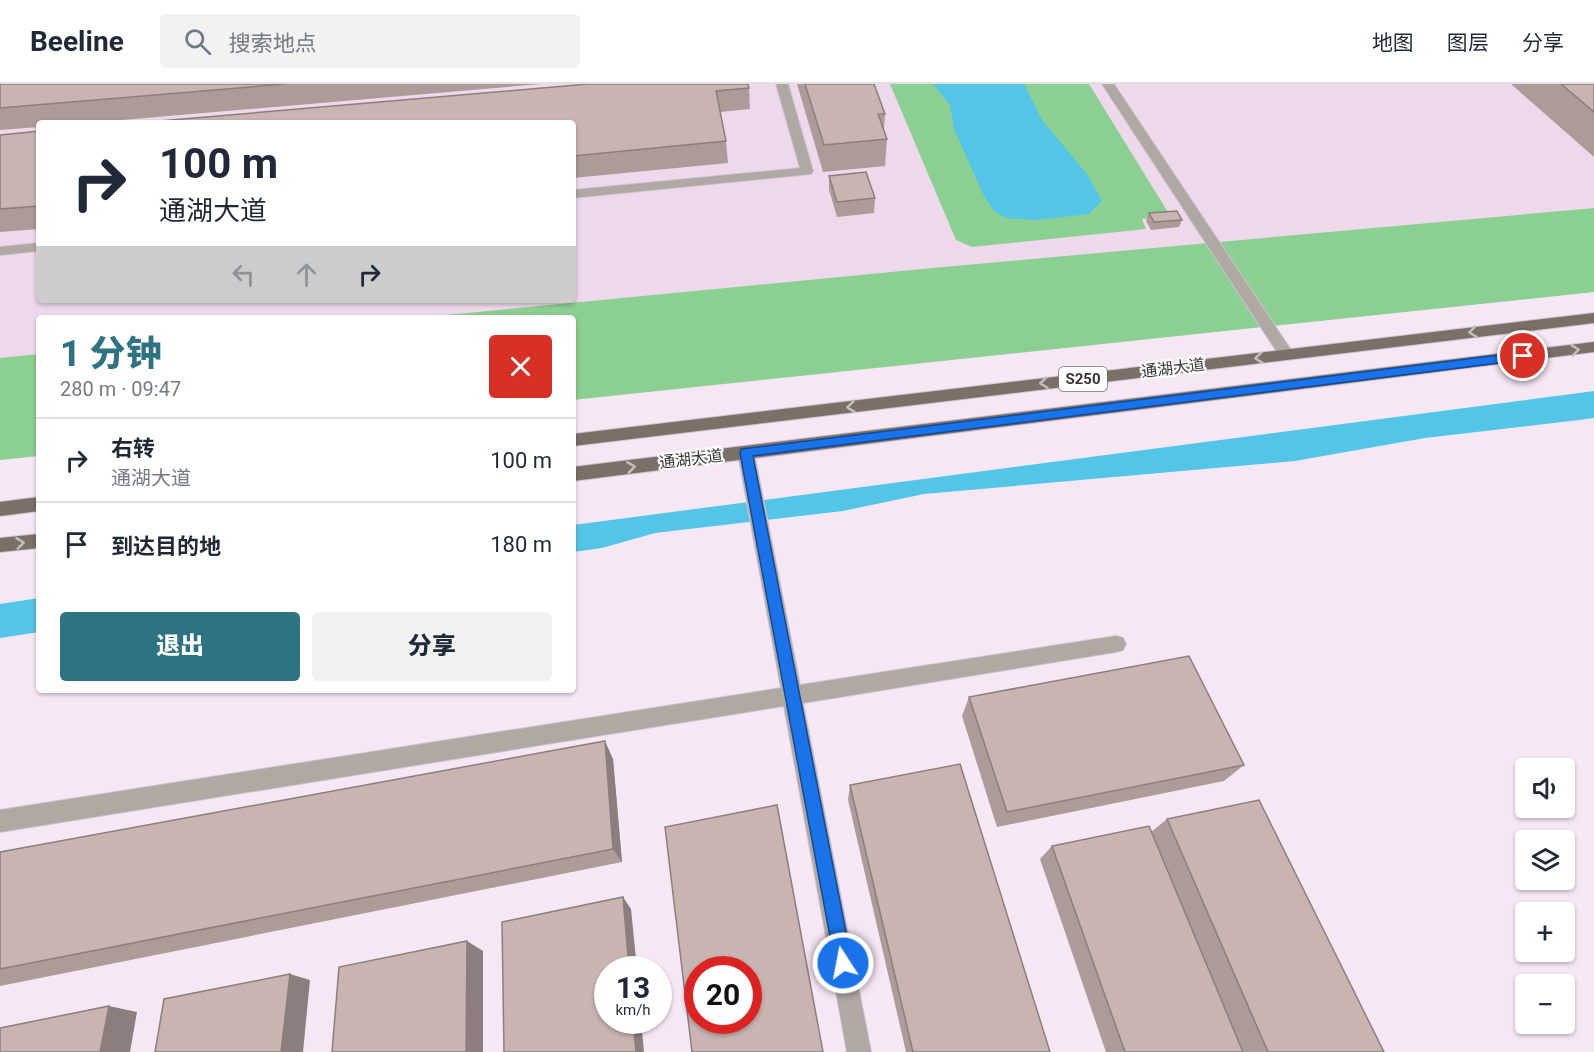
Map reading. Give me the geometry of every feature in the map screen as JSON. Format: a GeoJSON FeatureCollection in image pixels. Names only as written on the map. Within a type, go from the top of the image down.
{"type":"FeatureCollection","features":[{"type":"Feature","properties":{"kind":"main road","name":"通湖大道"},"geometry":{"type":"LineString","coordinates":[[576,440],[1594,318]]}},
{"type":"Feature","properties":{"kind":"main road","name":"通湖大道"},"geometry":{"type":"LineString","coordinates":[[576,474],[1594,347]]}},
{"type":"Feature","properties":{"kind":"main road"},"geometry":{"type":"LineString","coordinates":[[0,509],[36,504]]}},
{"type":"Feature","properties":{"kind":"main road"},"geometry":{"type":"LineString","coordinates":[[0,545],[36,540]]}},
{"type":"Feature","properties":{"kind":"lane"},"geometry":{"type":"LineString","coordinates":[[576,194],[807,171],[782,84]]}},
{"type":"Feature","properties":{"kind":"lane"},"geometry":{"type":"LineString","coordinates":[[1108,84],[1286,354]]}},
{"type":"Feature","properties":{"kind":"lane"},"geometry":{"type":"LineString","coordinates":[[0,251],[36,247]]}},
{"type":"Feature","properties":{"kind":"lane"},"geometry":{"type":"LineString","coordinates":[[746,453],[860,1052]]}},
{"type":"Feature","properties":{"kind":"lane"},"geometry":{"type":"LineString","coordinates":[[0,821],[1116,644]]}},
{"type":"Feature","properties":{"kind":"shaded area"},"geometry":{"type":"Polygon","coordinates":[[[0,84],[1594,84],[1594,208],[576,302],[576,120],[36,120],[36,303],[569,303],[445,315],[36,315],[36,354],[0,358],[0,84]]]}},
{"type":"Feature","properties":{"kind":"green space"},"geometry":{"type":"Polygon","coordinates":[[[890,84],[1089,84],[1171,217],[1142,219],[1146,229],[972,247],[956,240],[890,84]]]}},
{"type":"Feature","properties":{"kind":"green space"},"geometry":{"type":"Polygon","coordinates":[[[1594,208],[1594,292],[576,400],[576,315],[445,315],[1594,208]]]}},
{"type":"Feature","properties":{"kind":"green space"},"geometry":{"type":"Polygon","coordinates":[[[36,354],[36,456],[0,460],[0,358],[36,354]]]}},
{"type":"Feature","properties":{"kind":"water"},"geometry":{"type":"Polygon","coordinates":[[[933,84],[1024,84],[1042,120],[1086,173],[1102,201],[1089,214],[1036,220],[1007,218],[995,212],[985,198],[954,129],[950,105],[933,84]]]}},
{"type":"Feature","properties":{"kind":"water"},"geometry":{"type":"Polygon","coordinates":[[[1594,391],[1594,418],[1425,438],[1295,461],[924,494],[843,511],[655,533],[602,548],[576,552],[576,525],[1594,391]]]}},
{"type":"Feature","properties":{"kind":"water"},"geometry":{"type":"Polygon","coordinates":[[[36,598],[36,632],[0,638],[0,604],[36,598]]]}},
{"type":"Feature","properties":{"kind":"building"},"geometry":{"type":"Polygon","coordinates":[[[0,84],[285,84],[0,108],[0,84]]]}},
{"type":"Feature","properties":{"kind":"building"},"geometry":{"type":"Polygon","coordinates":[[[588,84],[748,84],[749,88],[716,91],[726,141],[576,156],[576,120],[171,120],[588,84]]]}},
{"type":"Feature","properties":{"kind":"building"},"geometry":{"type":"Polygon","coordinates":[[[805,84],[874,84],[885,114],[878,114],[887,139],[824,145],[805,84]]]}},
{"type":"Feature","properties":{"kind":"building"},"geometry":{"type":"Polygon","coordinates":[[[1561,84],[1594,84],[1594,112],[1561,84]]]}},
{"type":"Feature","properties":{"kind":"building"},"geometry":{"type":"Polygon","coordinates":[[[36,131],[36,206],[0,209],[0,135],[36,131]]]}},
{"type":"Feature","properties":{"kind":"building"},"geometry":{"type":"Polygon","coordinates":[[[866,172],[875,198],[837,202],[829,176],[866,172]]]}},
{"type":"Feature","properties":{"kind":"building"},"geometry":{"type":"Polygon","coordinates":[[[1177,211],[1182,220],[1154,222],[1149,213],[1177,211]]]}},
{"type":"Feature","properties":{"kind":"building"},"geometry":{"type":"Polygon","coordinates":[[[1189,656],[1244,765],[1007,812],[969,697],[1189,656]]]}},
{"type":"Feature","properties":{"kind":"building"},"geometry":{"type":"Polygon","coordinates":[[[605,741],[613,849],[0,969],[0,852],[605,741]]]}},
{"type":"Feature","properties":{"kind":"building"},"geometry":{"type":"Polygon","coordinates":[[[960,764],[1050,1052],[913,1052],[850,785],[960,764]]]}},
{"type":"Feature","properties":{"kind":"building"},"geometry":{"type":"Polygon","coordinates":[[[1259,800],[1384,1052],[1268,1052],[1167,819],[1259,800]]]}},
{"type":"Feature","properties":{"kind":"building"},"geometry":{"type":"Polygon","coordinates":[[[777,805],[823,1052],[692,1052],[690,1034],[762,1034],[762,956],[684,956],[684,985],[665,827],[777,805]]]}},
{"type":"Feature","properties":{"kind":"building"},"geometry":{"type":"Polygon","coordinates":[[[1149,826],[1243,1052],[1125,1052],[1052,846],[1149,826]]]}},
{"type":"Feature","properties":{"kind":"building"},"geometry":{"type":"Polygon","coordinates":[[[623,897],[628,956],[594,956],[594,1034],[634,1034],[636,1052],[504,1052],[502,922],[623,897]]]}},
{"type":"Feature","properties":{"kind":"building"},"geometry":{"type":"Polygon","coordinates":[[[467,941],[466,1052],[332,1052],[339,967],[467,941]]]}},
{"type":"Feature","properties":{"kind":"building"},"geometry":{"type":"Polygon","coordinates":[[[290,974],[281,1052],[155,1052],[164,999],[290,974]]]}},
{"type":"Feature","properties":{"kind":"building"},"geometry":{"type":"Polygon","coordinates":[[[109,1006],[100,1052],[0,1052],[0,1028],[109,1006]]]}},
{"type":"Feature","properties":{"kind":"route"},"geometry":{"type":"LineString","coordinates":[[843,963],[746,453],[1523,356]]}}]}
